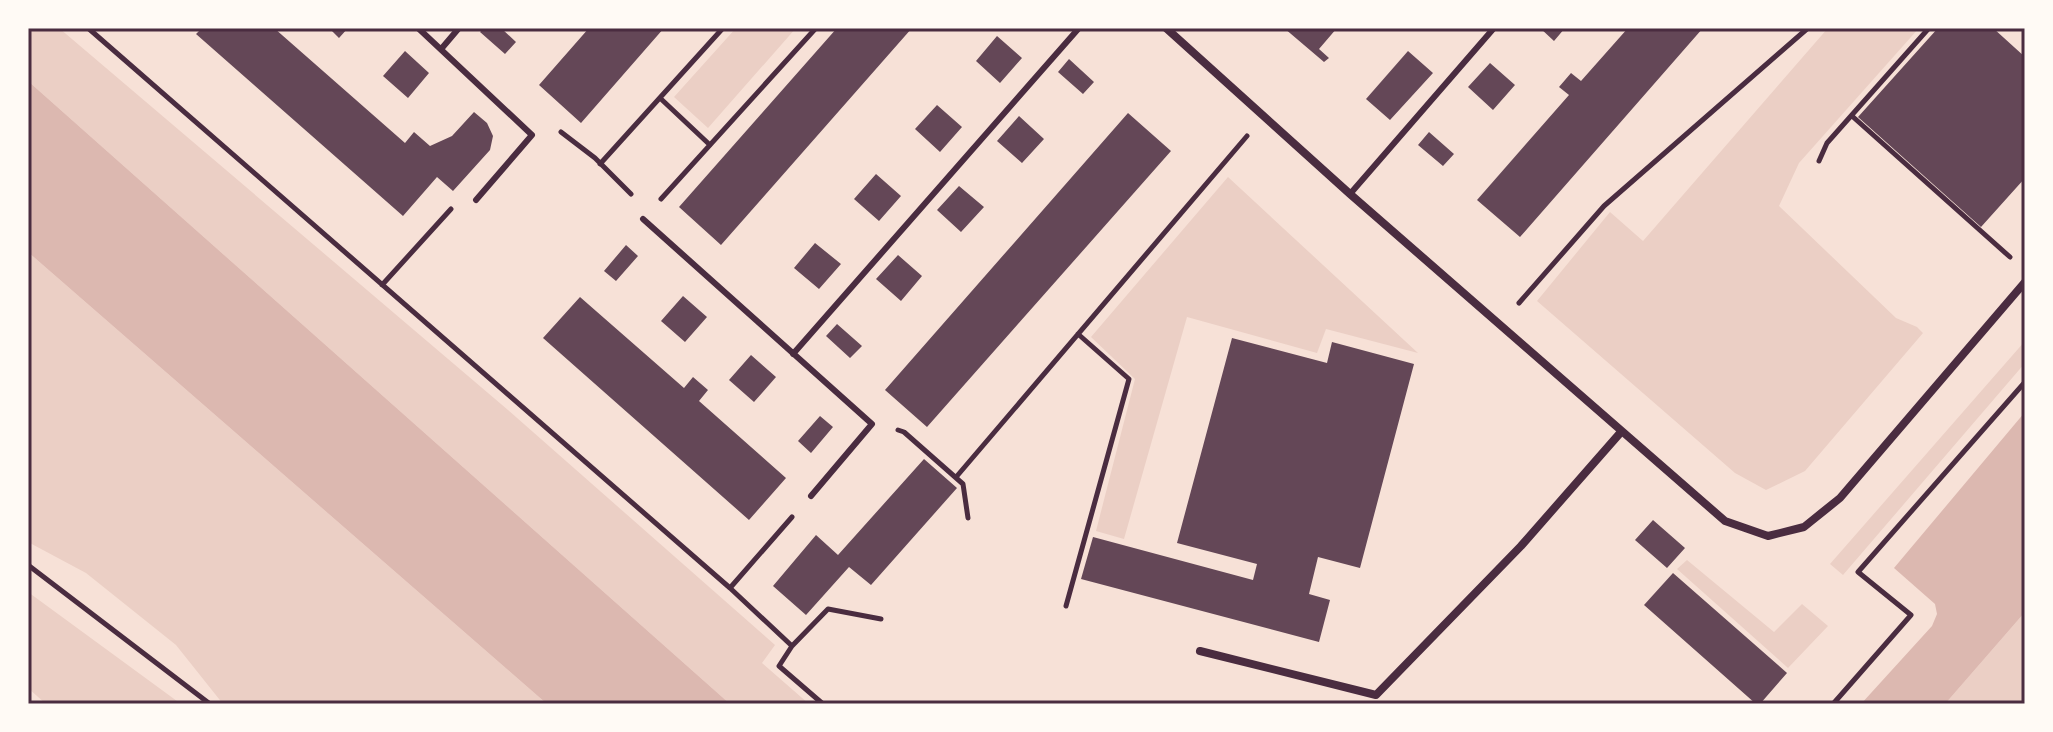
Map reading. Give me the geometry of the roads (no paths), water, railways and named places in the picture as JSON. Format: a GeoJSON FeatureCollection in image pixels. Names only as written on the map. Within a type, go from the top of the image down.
{"type":"FeatureCollection","features":[{"type":"Feature","properties":{"kind":"street"},"geometry":{"type":"LineString","coordinates":[[1166,28],[1350,194],[1725,521],[1768,536],[1804,527],[1840,498],[2025,282]]}},
{"type":"Feature","properties":{"kind":"street"},"geometry":{"type":"LineString","coordinates":[[1200,651],[1376,695],[1521,546],[1621,432]]}},
{"type":"Feature","properties":{"kind":"lane"},"geometry":{"type":"LineString","coordinates":[[418,28],[532,135],[476,200]]}},
{"type":"Feature","properties":{"kind":"lane"},"geometry":{"type":"LineString","coordinates":[[442,48],[459,28]]}},
{"type":"Feature","properties":{"kind":"lane"},"geometry":{"type":"LineString","coordinates":[[793,354],[1079,28]]}},
{"type":"Feature","properties":{"kind":"lane"},"geometry":{"type":"LineString","coordinates":[[1350,194],[1494,28]]}},
{"type":"Feature","properties":{"kind":"lane"},"geometry":{"type":"LineString","coordinates":[[643,219],[872,424],[811,496]]}}]}
